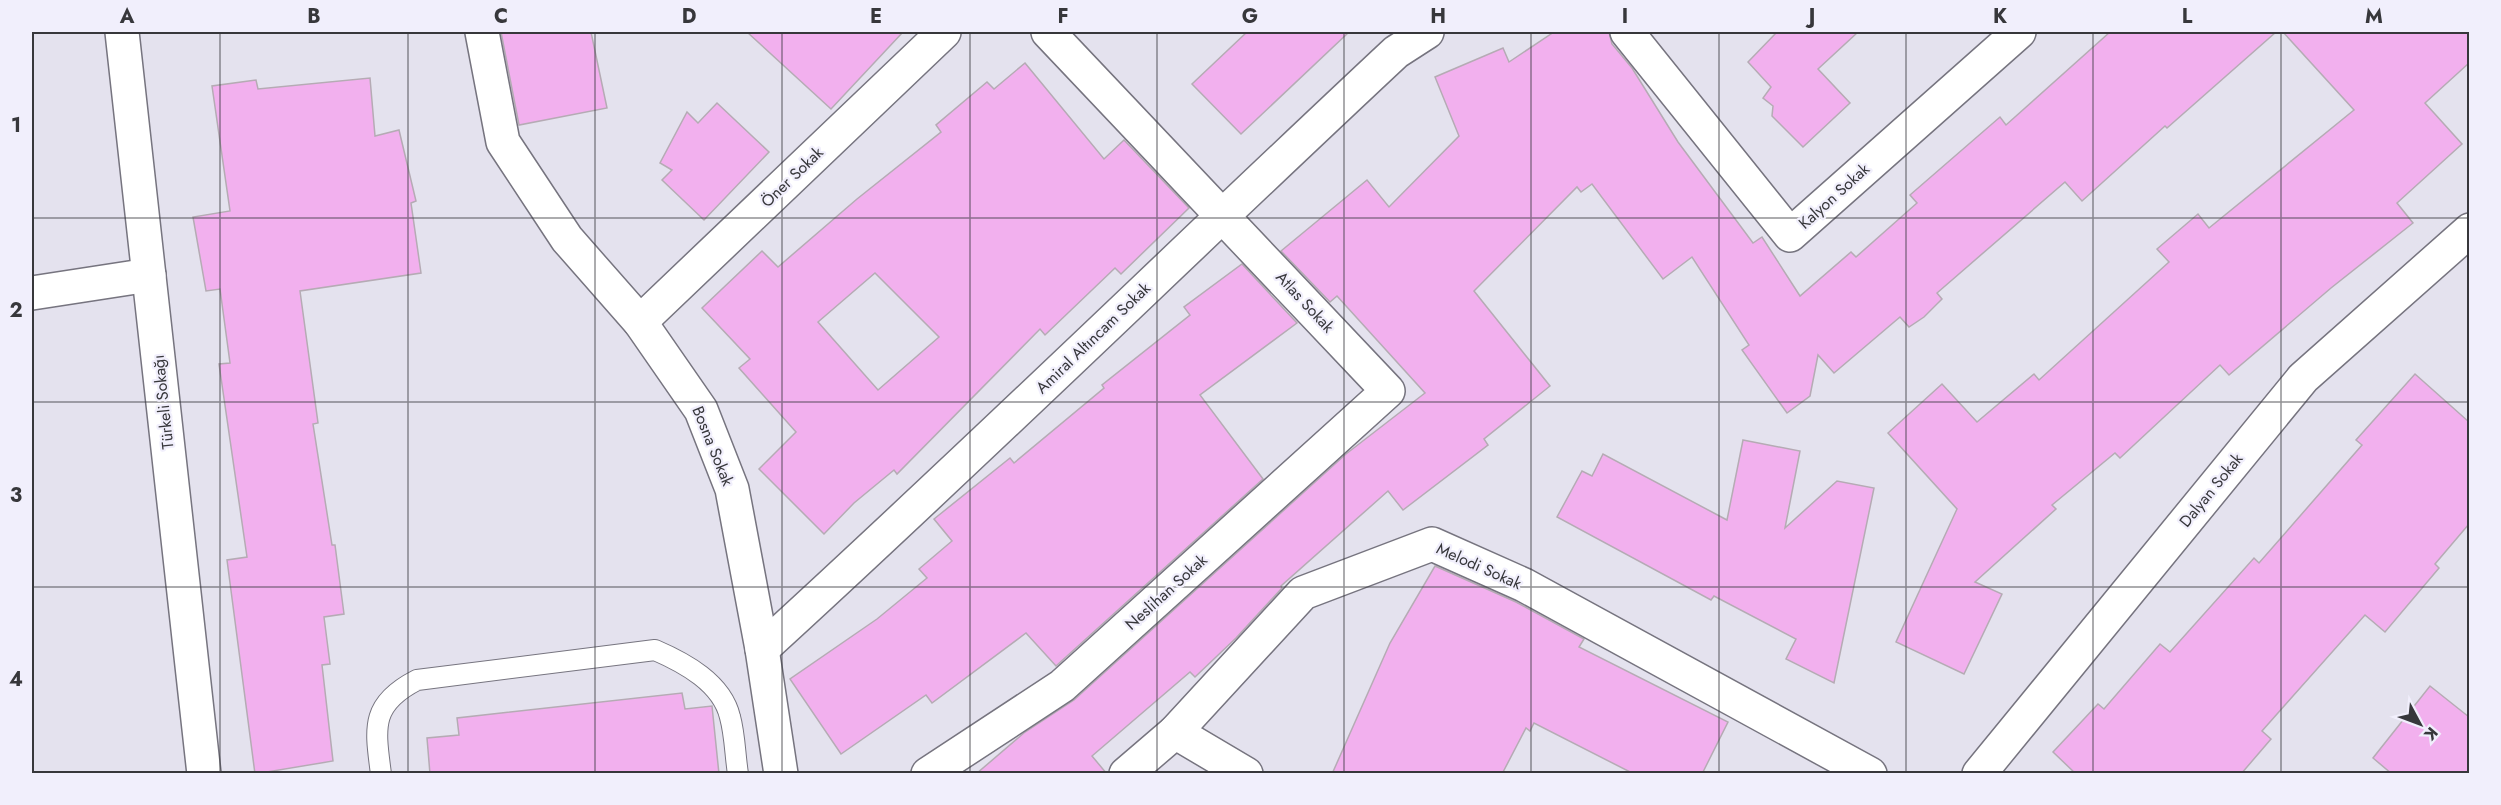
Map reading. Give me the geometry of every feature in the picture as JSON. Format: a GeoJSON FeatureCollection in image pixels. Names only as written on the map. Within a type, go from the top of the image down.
{"type":"FeatureCollection","features":[{"type":"Feature","properties":{"kind":"street","name":"Türkeli Sokağı"},"geometry":{"type":"LineString","coordinates":[[122,32],[204,774]]}},
{"type":"Feature","properties":{"kind":"street","name":"Bosna Sokak"},"geometry":{"type":"LineString","coordinates":[[482,32],[503,142],[567,238],[640,322],[701,410],[732,489],[762,649],[781,774]]}},
{"type":"Feature","properties":{"kind":"street","name":"Öner Sokak"},"geometry":{"type":"LineString","coordinates":[[640,322],[944,32]]}},
{"type":"Feature","properties":{"kind":"street","name":"Atlas Sokak"},"geometry":{"type":"LineString","coordinates":[[1048,32],[1388,391]]}},
{"type":"Feature","properties":{"kind":"street","name":"Amiral Altıncam Sokak"},"geometry":{"type":"LineString","coordinates":[[762,649],[872,549],[1222,214],[1396,52],[1427,32]]}},
{"type":"Feature","properties":{"kind":"street","name":"Kalyon Sokak"},"geometry":{"type":"LineString","coordinates":[[1628,32],[1790,235],[2019,32]]}},
{"type":"Feature","properties":{"kind":"street","name":"Dalyan Sokak"},"geometry":{"type":"LineString","coordinates":[[1979,774],[2303,378],[2469,230]]}},
{"type":"Feature","properties":{"kind":"street"},"geometry":{"type":"LineString","coordinates":[[32,293],[149,275]]}},
{"type":"Feature","properties":{"kind":"street","name":"Neslihan Sokak"},"geometry":{"type":"LineString","coordinates":[[928,774],[1062,686],[1388,391]]}},
{"type":"Feature","properties":{"kind":"street","name":"Melodi Sokak"},"geometry":{"type":"LineString","coordinates":[[1126,774],[1175,732],[1303,593],[1432,544],[1524,585],[1870,774]]}},
{"type":"Feature","properties":{"kind":"street"},"geometry":{"type":"LineString","coordinates":[[1175,732],[1246,774]]}},
{"type":"Feature","properties":{"kind":"lane"},"geometry":{"type":"LineString","coordinates":[[381,774],[376,732],[380,715],[389,700],[401,688],[417,681],[656,650],[696,672],[722,697],[730,717],[738,774]]}},
{"type":"Feature","properties":{"kind":"building"},"geometry":{"type":"Polygon","coordinates":[[[501,32],[591,32],[607,108],[519,125],[501,32]]]}},
{"type":"Feature","properties":{"kind":"building"},"geometry":{"type":"Polygon","coordinates":[[[747,32],[903,32],[831,109],[747,32]]]}},
{"type":"Feature","properties":{"kind":"building"},"geometry":{"type":"Polygon","coordinates":[[[1247,32],[1349,32],[1241,134],[1192,84],[1247,32]]]}},
{"type":"Feature","properties":{"kind":"building"},"geometry":{"type":"Polygon","coordinates":[[[1554,32],[1609,32],[1612,44],[1632,68],[1678,142],[1753,243],[1762,237],[1800,296],[1851,252],[1856,257],[1917,203],[1910,195],[2000,117],[2006,125],[2110,32],[2276,32],[2167,128],[2165,126],[2082,201],[2065,182],[1937,293],[1942,299],[1924,317],[1909,327],[1900,317],[1834,373],[1818,355],[1810,396],[1787,413],[1742,350],[1749,345],[1692,257],[1663,279],[1592,184],[1581,192],[1577,187],[1474,291],[1550,386],[1484,439],[1488,445],[1403,510],[1388,491],[1281,586],[1282,588],[1236,638],[1195,677],[1190,672],[1092,756],[1107,774],[976,774],[1025,732],[1074,700],[1346,454],[1425,393],[1337,296],[1330,302],[1281,251],[1367,180],[1389,207],[1459,136],[1435,77],[1503,48],[1509,62],[1554,32]]]}},
{"type":"Feature","properties":{"kind":"building"},"geometry":{"type":"Polygon","coordinates":[[[1777,32],[1858,32],[1818,69],[1850,103],[1803,147],[1772,116],[1773,106],[1763,98],[1771,87],[1748,62],[1777,32]]]}},
{"type":"Feature","properties":{"kind":"building"},"geometry":{"type":"Polygon","coordinates":[[[2283,32],[2469,32],[2469,63],[2425,103],[2462,144],[2397,203],[2413,223],[2331,288],[2229,375],[2220,365],[2120,458],[2115,453],[2052,505],[2056,509],[1975,582],[2002,594],[1964,674],[1896,642],[1957,509],[1888,433],[1942,384],[1977,422],[2034,374],[2039,380],[2169,262],[2157,249],[2198,214],[2209,228],[2354,110],[2283,32]]]}},
{"type":"Feature","properties":{"kind":"building"},"geometry":{"type":"Polygon","coordinates":[[[1025,63],[1104,159],[1124,140],[1189,208],[1121,274],[1115,268],[1045,335],[1040,329],[897,474],[894,470],[854,503],[824,534],[759,469],[796,432],[739,368],[750,359],[702,308],[762,251],[778,267],[857,199],[941,132],[936,125],[987,82],[994,89],[1025,63]],[[875,273],[818,322],[878,390],[939,337],[875,273]]]}},
{"type":"Feature","properties":{"kind":"building"},"geometry":{"type":"Polygon","coordinates":[[[370,78],[375,136],[399,130],[416,201],[411,203],[421,273],[300,291],[318,423],[313,424],[332,545],[335,545],[344,614],[324,617],[330,664],[322,665],[333,761],[255,774],[227,560],[247,557],[219,364],[230,363],[220,289],[206,291],[193,217],[230,211],[212,86],[256,80],[258,89],[370,78]]]}},
{"type":"Feature","properties":{"kind":"building"},"geometry":{"type":"Polygon","coordinates":[[[717,103],[769,152],[704,220],[662,180],[672,170],[660,163],[687,112],[698,123],[717,103]]]}},
{"type":"Feature","properties":{"kind":"building"},"geometry":{"type":"Polygon","coordinates":[[[1242,264],[1297,323],[1200,395],[1263,479],[1056,666],[1026,633],[932,703],[926,695],[841,754],[790,679],[877,619],[927,578],[919,569],[952,541],[934,519],[1010,458],[1014,463],[1104,388],[1102,385],[1190,315],[1184,307],[1242,264]]]}},
{"type":"Feature","properties":{"kind":"building"},"geometry":{"type":"Polygon","coordinates":[[[2415,374],[2469,422],[2469,524],[2435,564],[2439,568],[2385,632],[2365,615],[2262,731],[2271,739],[2241,774],[2076,774],[2053,752],[2098,704],[2104,709],[2160,644],[2170,652],[2254,558],[2259,563],[2362,445],[2356,440],[2415,374]]]}},
{"type":"Feature","properties":{"kind":"building"},"geometry":{"type":"Polygon","coordinates":[[[1743,440],[1800,451],[1785,528],[1837,481],[1874,488],[1834,683],[1786,659],[1796,639],[1714,596],[1711,600],[1557,517],[1582,471],[1592,476],[1603,454],[1727,520],[1743,440]]]}},
{"type":"Feature","properties":{"kind":"building"},"geometry":{"type":"Polygon","coordinates":[[[1435,566],[1516,602],[1584,639],[1579,647],[1728,722],[1702,774],[1634,774],[1534,723],[1530,731],[1526,728],[1502,774],[1332,774],[1390,643],[1435,566]]]}},
{"type":"Feature","properties":{"kind":"building"},"geometry":{"type":"Polygon","coordinates":[[[2430,686],[2469,717],[2469,774],[2392,774],[2373,758],[2430,686]]]}},
{"type":"Feature","properties":{"kind":"building"},"geometry":{"type":"Polygon","coordinates":[[[682,693],[685,709],[712,706],[719,774],[430,774],[427,738],[459,735],[457,718],[682,693]]]}}]}
